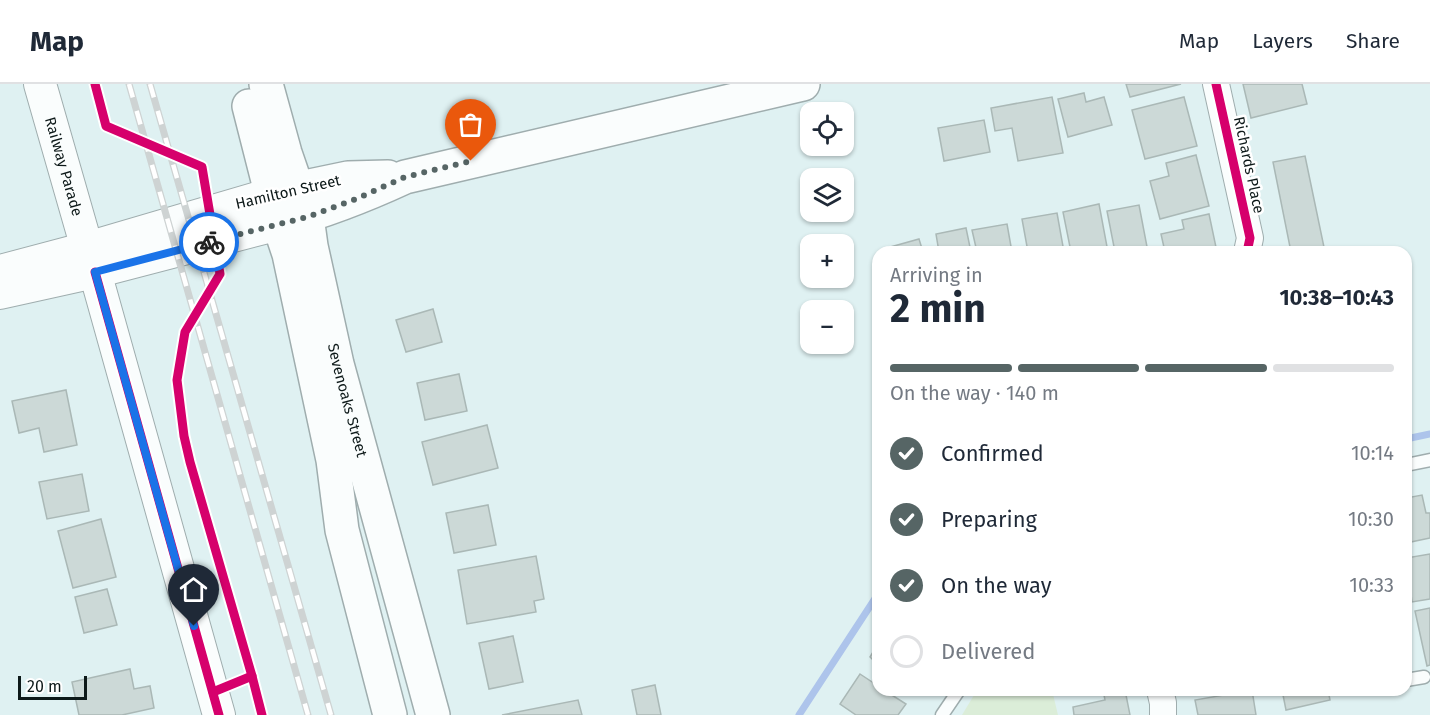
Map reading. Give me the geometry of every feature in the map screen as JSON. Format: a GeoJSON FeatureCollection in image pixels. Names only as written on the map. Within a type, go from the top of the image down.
{"type":"FeatureCollection","features":[{"type":"Feature","properties":{"kind":"main road","name":"Sevenoaks Street"},"geometry":{"type":"LineString","coordinates":[[243,84],[250,109],[289,206],[312,246],[337,364],[433,715]]}},
{"type":"Feature","properties":{"kind":"main road","name":"Sevenoaks Street"},"geometry":{"type":"LineString","coordinates":[[266,84],[285,153],[289,206],[289,254],[333,460],[342,530],[390,715]]}},
{"type":"Feature","properties":{"kind":"main road","name":"Hamilton Street"},"geometry":{"type":"LineString","coordinates":[[289,206],[356,199],[405,177],[803,84]]}},
{"type":"Feature","properties":{"kind":"street","name":"Railway Parade"},"geometry":{"type":"LineString","coordinates":[[40,84],[219,715]]}},
{"type":"Feature","properties":{"kind":"street","name":"Richards Place"},"geometry":{"type":"LineString","coordinates":[[1216,84],[1250,238],[1248,246]]}},
{"type":"Feature","properties":{"kind":"street","name":"Hamilton Street"},"geometry":{"type":"LineString","coordinates":[[0,293],[91,260],[289,206]]}},
{"type":"Feature","properties":{"kind":"street","name":"Hamilton Street"},"geometry":{"type":"LineString","coordinates":[[0,271],[91,260]]}},
{"type":"Feature","properties":{"kind":"street"},"geometry":{"type":"LineString","coordinates":[[1161,696],[1163,715]]}},
{"type":"Feature","properties":{"kind":"lane"},"geometry":{"type":"LineString","coordinates":[[1412,464],[1430,460]]}},
{"type":"Feature","properties":{"kind":"lane"},"geometry":{"type":"LineString","coordinates":[[1412,679],[1424,677]]}},
{"type":"Feature","properties":{"kind":"lane"},"geometry":{"type":"LineString","coordinates":[[942,715],[954,696]]}},
{"type":"Feature","properties":{"kind":"green space"},"geometry":{"type":"Polygon","coordinates":[[[973,696],[1053,696],[1058,715],[962,715],[973,696]]]}},
{"type":"Feature","properties":{"kind":"building"},"geometry":{"type":"Polygon","coordinates":[[[1126,84],[1181,84],[1130,97],[1126,84]]]}},
{"type":"Feature","properties":{"kind":"building"},"geometry":{"type":"Polygon","coordinates":[[[1243,84],[1302,84],[1307,104],[1251,118],[1243,84]]]}},
{"type":"Feature","properties":{"kind":"building"},"geometry":{"type":"Polygon","coordinates":[[[1084,93],[1086,102],[1104,97],[1112,125],[1068,137],[1058,99],[1084,93]]]}},
{"type":"Feature","properties":{"kind":"building"},"geometry":{"type":"Polygon","coordinates":[[[1052,97],[1063,153],[1018,161],[1012,128],[995,131],[991,108],[1052,97]]]}},
{"type":"Feature","properties":{"kind":"building"},"geometry":{"type":"Polygon","coordinates":[[[1184,97],[1197,146],[1145,159],[1132,110],[1184,97]]]}},
{"type":"Feature","properties":{"kind":"building"},"geometry":{"type":"Polygon","coordinates":[[[984,120],[990,152],[944,161],[938,128],[984,120]]]}},
{"type":"Feature","properties":{"kind":"building"},"geometry":{"type":"Polygon","coordinates":[[[1196,155],[1209,206],[1160,219],[1150,181],[1169,176],[1166,163],[1196,155]]]}},
{"type":"Feature","properties":{"kind":"building"},"geometry":{"type":"Polygon","coordinates":[[[1305,156],[1324,246],[1290,246],[1273,162],[1305,156]]]}},
{"type":"Feature","properties":{"kind":"building"},"geometry":{"type":"Polygon","coordinates":[[[1099,204],[1107,246],[1070,246],[1063,212],[1099,204]]]}},
{"type":"Feature","properties":{"kind":"building"},"geometry":{"type":"Polygon","coordinates":[[[1139,205],[1147,246],[1114,246],[1107,211],[1139,205]]]}},
{"type":"Feature","properties":{"kind":"building"},"geometry":{"type":"Polygon","coordinates":[[[1057,213],[1063,246],[1027,246],[1022,219],[1057,213]]]}},
{"type":"Feature","properties":{"kind":"building"},"geometry":{"type":"Polygon","coordinates":[[[1209,214],[1216,246],[1164,246],[1161,234],[1184,229],[1182,220],[1209,214]]]}},
{"type":"Feature","properties":{"kind":"building"},"geometry":{"type":"Polygon","coordinates":[[[1007,224],[1011,246],[976,246],[972,230],[1007,224]]]}},
{"type":"Feature","properties":{"kind":"building"},"geometry":{"type":"Polygon","coordinates":[[[966,228],[970,246],[938,246],[936,234],[966,228]]]}},
{"type":"Feature","properties":{"kind":"building"},"geometry":{"type":"Polygon","coordinates":[[[919,239],[921,246],[894,246],[919,239]]]}},
{"type":"Feature","properties":{"kind":"building"},"geometry":{"type":"Polygon","coordinates":[[[433,309],[442,342],[406,352],[396,320],[433,309]]]}},
{"type":"Feature","properties":{"kind":"building"},"geometry":{"type":"Polygon","coordinates":[[[459,374],[467,411],[425,420],[417,383],[459,374]]]}},
{"type":"Feature","properties":{"kind":"building"},"geometry":{"type":"Polygon","coordinates":[[[66,390],[77,445],[44,452],[39,428],[19,433],[12,401],[66,390]]]}},
{"type":"Feature","properties":{"kind":"building"},"geometry":{"type":"Polygon","coordinates":[[[487,425],[498,468],[433,485],[422,442],[487,425]]]}},
{"type":"Feature","properties":{"kind":"building"},"geometry":{"type":"Polygon","coordinates":[[[82,474],[89,511],[47,519],[39,482],[82,474]]]}},
{"type":"Feature","properties":{"kind":"building"},"geometry":{"type":"Polygon","coordinates":[[[1422,495],[1426,513],[1430,513],[1430,538],[1412,542],[1412,497],[1422,495]]]}},
{"type":"Feature","properties":{"kind":"building"},"geometry":{"type":"Polygon","coordinates":[[[488,505],[496,545],[454,553],[446,513],[488,505]]]}},
{"type":"Feature","properties":{"kind":"building"},"geometry":{"type":"Polygon","coordinates":[[[101,519],[116,577],[73,588],[58,531],[101,519]]]}},
{"type":"Feature","properties":{"kind":"building"},"geometry":{"type":"Polygon","coordinates":[[[1430,554],[1430,599],[1412,602],[1412,557],[1430,554]]]}},
{"type":"Feature","properties":{"kind":"building"},"geometry":{"type":"Polygon","coordinates":[[[536,556],[544,599],[534,601],[536,612],[467,624],[458,570],[536,556]]]}},
{"type":"Feature","properties":{"kind":"building"},"geometry":{"type":"Polygon","coordinates":[[[107,589],[117,625],[84,633],[75,597],[107,589]]]}},
{"type":"Feature","properties":{"kind":"building"},"geometry":{"type":"Polygon","coordinates":[[[1430,608],[1430,665],[1427,666],[1415,611],[1430,608]]]}},
{"type":"Feature","properties":{"kind":"building"},"geometry":{"type":"Polygon","coordinates":[[[513,636],[523,682],[489,689],[479,643],[513,636]]]}},
{"type":"Feature","properties":{"kind":"building"},"geometry":{"type":"Polygon","coordinates":[[[130,669],[134,689],[150,686],[154,708],[122,715],[79,715],[72,682],[130,669]]]}},
{"type":"Feature","properties":{"kind":"building"},"geometry":{"type":"Polygon","coordinates":[[[860,674],[872,682],[872,696],[893,696],[906,704],[898,715],[856,715],[840,704],[860,674]]]}},
{"type":"Feature","properties":{"kind":"building"},"geometry":{"type":"Polygon","coordinates":[[[655,685],[661,715],[637,715],[632,690],[655,685]]]}},
{"type":"Feature","properties":{"kind":"building"},"geometry":{"type":"Polygon","coordinates":[[[1104,696],[1126,696],[1130,715],[1074,715],[1073,707],[1105,700],[1104,696]]]}},
{"type":"Feature","properties":{"kind":"building"},"geometry":{"type":"Polygon","coordinates":[[[1218,696],[1253,696],[1256,715],[1198,715],[1195,700],[1218,696]]]}},
{"type":"Feature","properties":{"kind":"building"},"geometry":{"type":"Polygon","coordinates":[[[1283,696],[1329,696],[1330,700],[1286,710],[1283,696]]]}},
{"type":"Feature","properties":{"kind":"building"},"geometry":{"type":"Polygon","coordinates":[[[578,700],[582,715],[502,715],[578,700]]]}},
{"type":"Feature","properties":{"kind":"waterway"},"geometry":{"type":"LineString","coordinates":[[1412,438],[1430,434]]}},
{"type":"Feature","properties":{"kind":"waterway"},"geometry":{"type":"LineString","coordinates":[[799,715],[872,603]]}},
{"type":"Feature","properties":{"kind":"railway"},"geometry":{"type":"LineString","coordinates":[[129,84],[308,715]]}},
{"type":"Feature","properties":{"kind":"railway"},"geometry":{"type":"LineString","coordinates":[[150,84],[331,715]]}},
{"type":"Feature","properties":{"kind":"cycle path"},"geometry":{"type":"LineString","coordinates":[[95,84],[106,126],[202,167],[220,274],[185,332],[177,380],[184,436],[190,462],[252,676]]}},
{"type":"Feature","properties":{"kind":"cycle path"},"geometry":{"type":"LineString","coordinates":[[1216,84],[1250,238],[1248,246]]}},
{"type":"Feature","properties":{"kind":"cycle path"},"geometry":{"type":"LineString","coordinates":[[95,272],[219,715]]}},
{"type":"Feature","properties":{"kind":"cycle path"},"geometry":{"type":"LineString","coordinates":[[213,692],[252,676],[262,715]]}},
{"type":"Feature","properties":{"kind":"way so far"},"geometry":{"type":"LineString","coordinates":[[209,242],[307,217],[356,199],[405,177],[471,161]]}},
{"type":"Feature","properties":{"kind":"route"},"geometry":{"type":"LineString","coordinates":[[194,626],[95,272],[209,242]]}}]}
